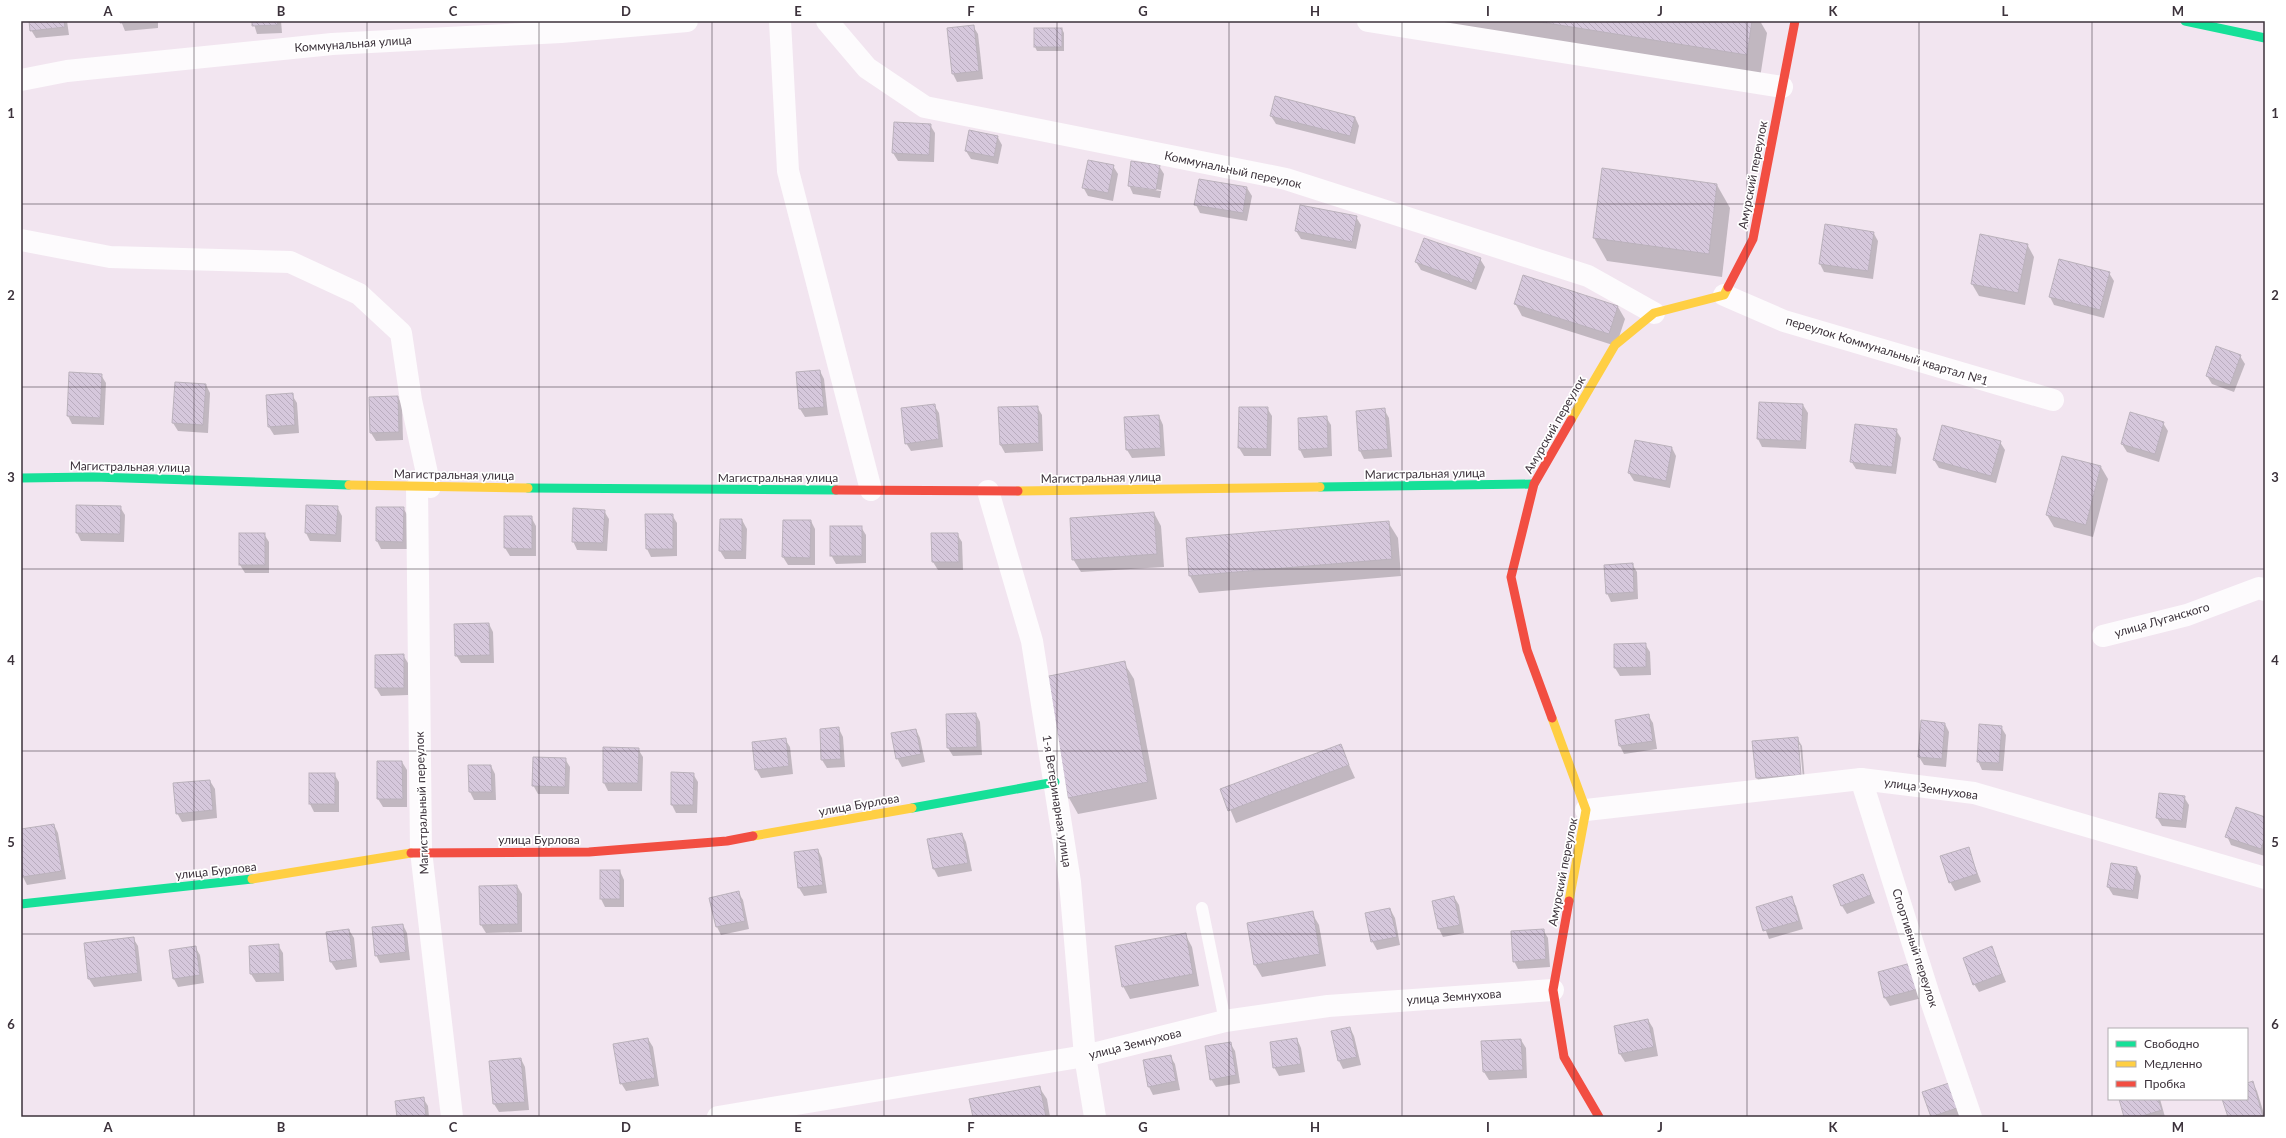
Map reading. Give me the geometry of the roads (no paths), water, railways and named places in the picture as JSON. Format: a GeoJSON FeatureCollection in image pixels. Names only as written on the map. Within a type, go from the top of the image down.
{"type":"FeatureCollection","features":[{"type":"Feature","properties":{"kind":"street","name":"Коммунальная улица"},"geometry":{"type":"LineString","coordinates":[[21,80],[67,71],[332,44],[561,32],[687,21]]}},
{"type":"Feature","properties":{"kind":"street"},"geometry":{"type":"LineString","coordinates":[[780,21],[788,171],[871,490]]}},
{"type":"Feature","properties":{"kind":"street","name":"Коммунальный переулок"},"geometry":{"type":"LineString","coordinates":[[827,21],[867,68],[925,107],[1286,179],[1588,276],[1654,313]]}},
{"type":"Feature","properties":{"kind":"street"},"geometry":{"type":"LineString","coordinates":[[1368,21],[1782,86]]}},
{"type":"Feature","properties":{"kind":"street","name":"Амурский переулок"},"geometry":{"type":"LineString","coordinates":[[1599,1117],[1564,1057],[1553,990],[1586,810],[1527,650],[1511,577],[1534,484],[1615,345],[1654,313],[1724,295],[1753,240],[1795,21]]}},
{"type":"Feature","properties":{"kind":"street"},"geometry":{"type":"LineString","coordinates":[[2185,21],[2265,38]]}},
{"type":"Feature","properties":{"kind":"street","name":"Магистральный переулок"},"geometry":{"type":"LineString","coordinates":[[21,240],[110,257],[290,262],[359,294],[401,333],[424,487],[421,851],[452,1117]]}},
{"type":"Feature","properties":{"kind":"street","name":"переулок Коммунальный квартал №1"},"geometry":{"type":"LineString","coordinates":[[1724,295],[1784,321],[2052,400]]}},
{"type":"Feature","properties":{"kind":"street","name":"Магистральная улица"},"geometry":{"type":"LineString","coordinates":[[21,478],[93,477],[424,487],[988,491],[1534,484]]}},
{"type":"Feature","properties":{"kind":"street","name":"1-я Ветеринарная улица"},"geometry":{"type":"LineString","coordinates":[[988,491],[1032,641],[1070,882],[1085,1056],[1095,1117]]}},
{"type":"Feature","properties":{"kind":"street","name":"улица Луганского"},"geometry":{"type":"LineString","coordinates":[[2103,636],[2187,615],[2263,583]]}},
{"type":"Feature","properties":{"kind":"street","name":"улица Земнухова"},"geometry":{"type":"LineString","coordinates":[[1586,810],[1861,779],[1974,793],[2265,878]]}},
{"type":"Feature","properties":{"kind":"street","name":"Спортивный переулок"},"geometry":{"type":"LineString","coordinates":[[1861,779],[1929,995],[1971,1117]]}},
{"type":"Feature","properties":{"kind":"street","name":"улица Бурлова"},"geometry":{"type":"LineString","coordinates":[[21,904],[259,878],[421,851],[589,852],[727,841],[1055,782]]}},
{"type":"Feature","properties":{"kind":"street","name":"улица Земнухова"},"geometry":{"type":"LineString","coordinates":[[718,1117],[1085,1056],[1225,1021],[1328,1006],[1553,990]]}},
{"type":"Feature","properties":{"kind":"lane"},"geometry":{"type":"LineString","coordinates":[[1202,908],[1225,1021]]}}]}
